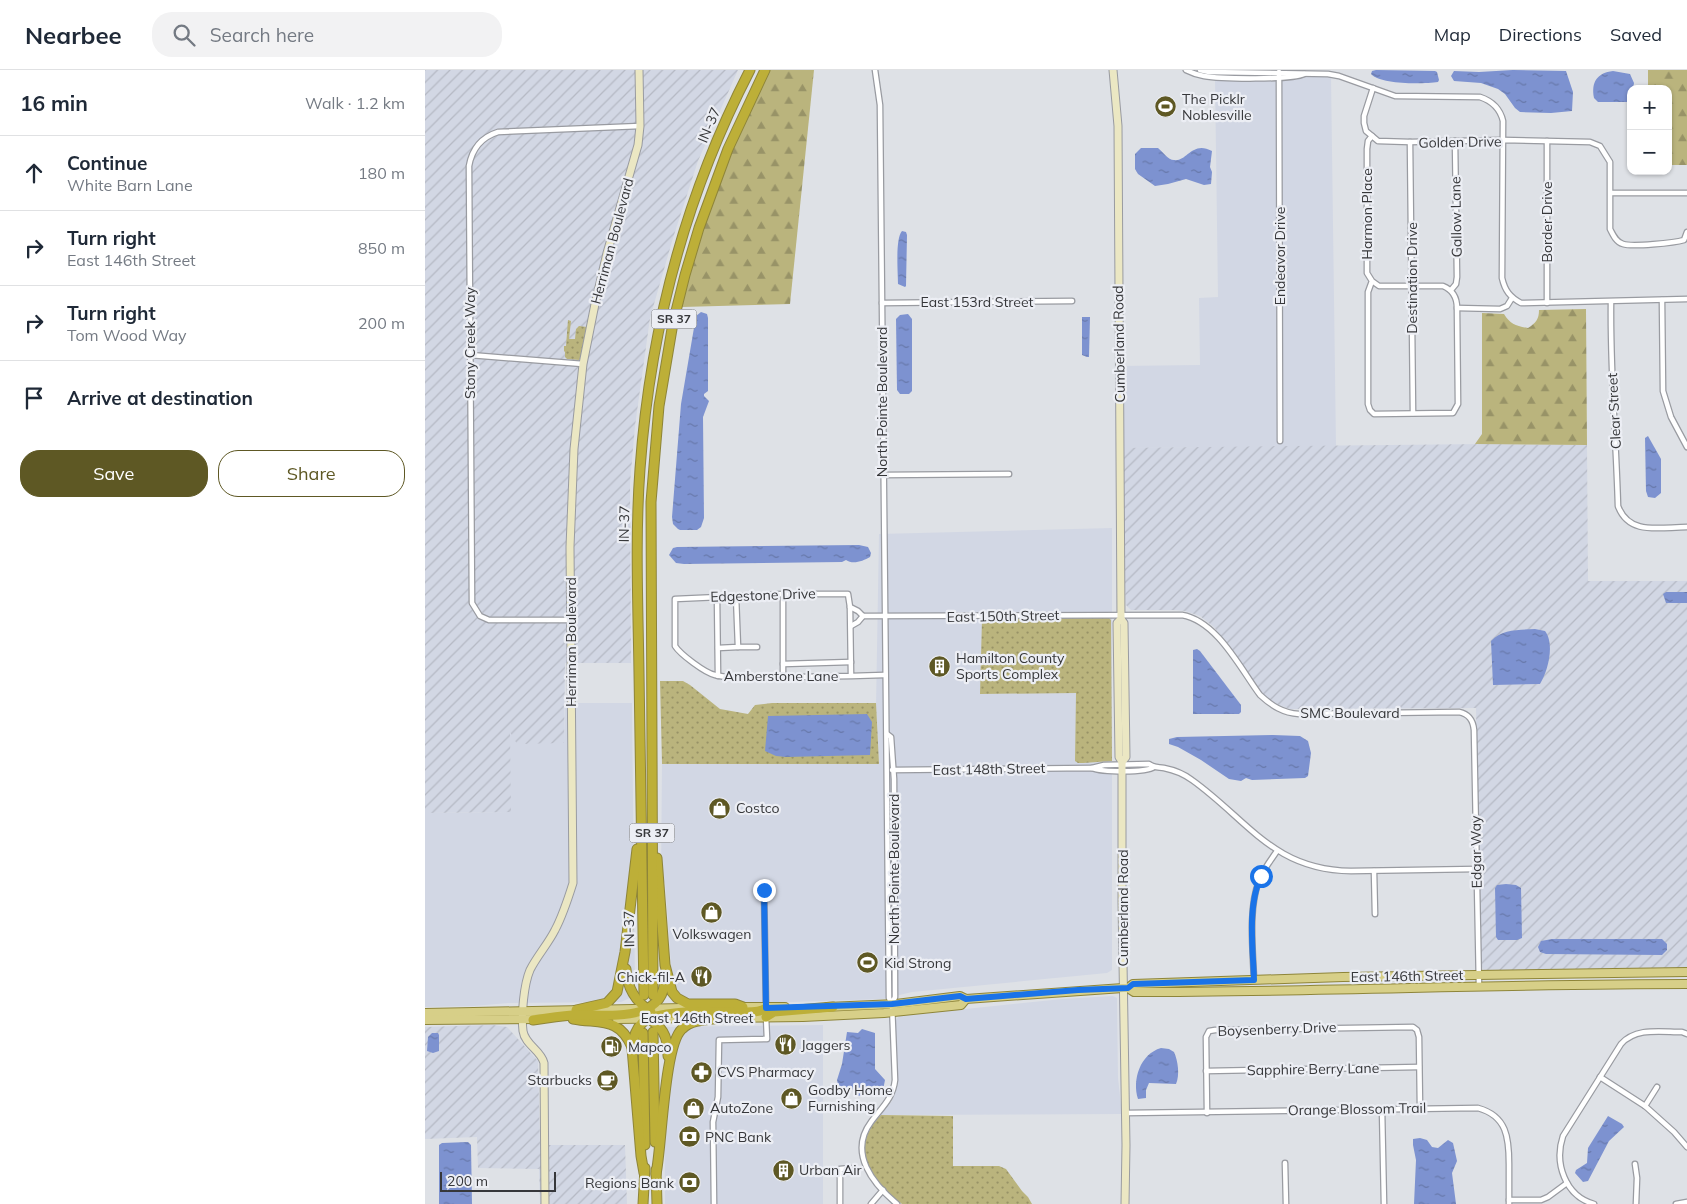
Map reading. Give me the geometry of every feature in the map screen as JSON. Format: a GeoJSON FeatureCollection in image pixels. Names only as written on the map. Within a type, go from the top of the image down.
{"type":"FeatureCollection","features":[{"type":"Feature","properties":{"kind":"highway","name":"IN-37"},"geometry":{"type":"LineString","coordinates":[[750,70],[713,150],[686,224],[665,300],[650,374],[642,438],[638,521],[640,824],[648,995],[651,812],[653,796],[651,502],[662,385],[679,295],[699,228],[732,140],[765,70]]}},
{"type":"Feature","properties":{"kind":"highway"},"geometry":{"type":"LineString","coordinates":[[644,1173],[632,1048],[636,1031],[664,990],[665,965],[653,796]]}},
{"type":"Feature","properties":{"kind":"highway"},"geometry":{"type":"LineString","coordinates":[[574,1015],[611,1000],[620,985],[640,824]]}},
{"type":"Feature","properties":{"kind":"highway"},"geometry":{"type":"LineString","coordinates":[[625,952],[626,976],[630,990],[661,1028],[667,1041],[667,1078]]}},
{"type":"Feature","properties":{"kind":"highway"},"geometry":{"type":"LineString","coordinates":[[665,965],[672,992],[681,1001],[688,1004],[735,1004],[743,1007]]}},
{"type":"Feature","properties":{"kind":"highway"},"geometry":{"type":"LineString","coordinates":[[766,1017],[774,1012],[833,1007]]}},
{"type":"Feature","properties":{"kind":"highway"},"geometry":{"type":"LineString","coordinates":[[533,1020],[572,1015],[635,1011],[659,1014],[744,1012],[766,1008]]}},
{"type":"Feature","properties":{"kind":"highway"},"geometry":{"type":"LineString","coordinates":[[659,1014],[674,1018]]}},
{"type":"Feature","properties":{"kind":"highway"},"geometry":{"type":"LineString","coordinates":[[574,1015],[615,1025],[624,1032],[632,1048]]}},
{"type":"Feature","properties":{"kind":"highway"},"geometry":{"type":"LineString","coordinates":[[656,1174],[667,1078],[675,1040],[680,1031],[694,1022],[722,1018]]}},
{"type":"Feature","properties":{"kind":"highway"},"geometry":{"type":"LineString","coordinates":[[653,1032],[657,1204]]}},
{"type":"Feature","properties":{"kind":"highway"},"geometry":{"type":"LineString","coordinates":[[643,1033],[645,1156],[643,1204]]}},
{"type":"Feature","properties":{"kind":"main road","name":"East 146th Street"},"geometry":{"type":"LineString","coordinates":[[648,1014],[674,1018],[766,1017],[961,1005],[966,999],[1125,988],[1133,984],[1478,974],[1687,972]]}},
{"type":"Feature","properties":{"kind":"main road","name":"East 146th Street"},"geometry":{"type":"LineString","coordinates":[[1125,988],[1134,992],[1205,992],[1687,984]]}},
{"type":"Feature","properties":{"kind":"main road","name":"East 146th Street"},"geometry":{"type":"LineString","coordinates":[[425,1020],[648,1014],[743,1007],[892,1008]]}},
{"type":"Feature","properties":{"kind":"main road","name":"East 146th Street"},"geometry":{"type":"LineString","coordinates":[[425,1013],[523,1016],[533,1020],[635,1011]]}},
{"type":"Feature","properties":{"kind":"street","name":"Herriman Boulevard"},"geometry":{"type":"LineString","coordinates":[[545,1204],[543,1063],[541,1056],[525,1037],[523,1016],[526,984],[530,970],[559,923],[573,883],[571,490],[573,449],[583,364],[595,304],[607,253],[635,159],[640,126],[639,70]]}},
{"type":"Feature","properties":{"kind":"street","name":"North Pointe Boulevard"},"geometry":{"type":"LineString","coordinates":[[875,70],[880,105],[884,675],[887,734],[885,737],[889,998],[892,1008]]}},
{"type":"Feature","properties":{"kind":"street","name":"Cumberland Road"},"geometry":{"type":"LineString","coordinates":[[1113,70],[1118,126],[1121,617],[1125,623],[1126,758],[1122,766],[1126,1113],[1125,1204]]}},
{"type":"Feature","properties":{"kind":"street"},"geometry":{"type":"LineString","coordinates":[[1186,70],[1198,75],[1214,78],[1279,75]]}},
{"type":"Feature","properties":{"kind":"street"},"geometry":{"type":"LineString","coordinates":[[1200,70],[1299,76],[1305,74],[1328,74],[1339,76],[1395,96],[1480,97],[1489,100],[1501,114],[1503,140],[1502,278],[1504,287],[1512,298],[1521,303],[1687,299]]}},
{"type":"Feature","properties":{"kind":"street","name":"Endeavor Drive"},"geometry":{"type":"LineString","coordinates":[[1279,75],[1280,441]]}},
{"type":"Feature","properties":{"kind":"street"},"geometry":{"type":"LineString","coordinates":[[1371,136],[1366,131],[1364,116],[1373,88]]}},
{"type":"Feature","properties":{"kind":"street","name":"Stony Creek Way"},"geometry":{"type":"LineString","coordinates":[[571,620],[489,620],[480,616],[473,606],[469,166],[475,149],[488,136],[507,131],[640,126]]}},
{"type":"Feature","properties":{"kind":"street","name":"Golden Drive"},"geometry":{"type":"LineString","coordinates":[[1371,136],[1379,141],[1410,142],[1503,140],[1590,142],[1600,146],[1610,162],[1611,193]]}},
{"type":"Feature","properties":{"kind":"street","name":"Harmon Place"},"geometry":{"type":"LineString","coordinates":[[1371,136],[1367,149],[1367,272],[1372,281],[1368,292],[1368,407],[1374,414],[1413,413]]}},
{"type":"Feature","properties":{"kind":"street","name":"Destination Drive"},"geometry":{"type":"LineString","coordinates":[[1410,142],[1413,413]]}},
{"type":"Feature","properties":{"kind":"street","name":"Gallow Lane"},"geometry":{"type":"LineString","coordinates":[[1451,290],[1456,284],[1457,277],[1455,142]]}},
{"type":"Feature","properties":{"kind":"street","name":"Border Drive"},"geometry":{"type":"LineString","coordinates":[[1547,142],[1547,303]]}},
{"type":"Feature","properties":{"kind":"street"},"geometry":{"type":"LineString","coordinates":[[1687,193],[1611,193],[1610,229],[1615,238],[1623,244],[1673,244],[1684,240],[1687,232]]}},
{"type":"Feature","properties":{"kind":"street"},"geometry":{"type":"LineString","coordinates":[[1372,281],[1383,287],[1443,286],[1451,290],[1455,296],[1457,308],[1458,404],[1453,413],[1413,413]]}},
{"type":"Feature","properties":{"kind":"street"},"geometry":{"type":"LineString","coordinates":[[1457,308],[1500,309],[1507,306],[1512,298]]}},
{"type":"Feature","properties":{"kind":"street"},"geometry":{"type":"LineString","coordinates":[[1662,300],[1664,399],[1687,447]]}},
{"type":"Feature","properties":{"kind":"street","name":"East 153rd Street"},"geometry":{"type":"LineString","coordinates":[[882,302],[1072,301]]}},
{"type":"Feature","properties":{"kind":"street","name":"Clear Street"},"geometry":{"type":"LineString","coordinates":[[1611,302],[1610,352],[1618,506],[1625,519],[1633,526],[1687,527]]}},
{"type":"Feature","properties":{"kind":"street"},"geometry":{"type":"LineString","coordinates":[[470,355],[583,364]]}},
{"type":"Feature","properties":{"kind":"street"},"geometry":{"type":"LineString","coordinates":[[882,475],[1009,474]]}},
{"type":"Feature","properties":{"kind":"street","name":"Edgestone Drive"},"geometry":{"type":"LineString","coordinates":[[675,599],[717,596],[845,593],[849,596],[850,607]]}},
{"type":"Feature","properties":{"kind":"street"},"geometry":{"type":"LineString","coordinates":[[783,594],[783,677]]}},
{"type":"Feature","properties":{"kind":"street"},"geometry":{"type":"LineString","coordinates":[[717,596],[718,676]]}},
{"type":"Feature","properties":{"kind":"street"},"geometry":{"type":"LineString","coordinates":[[736,596],[738,647]]}},
{"type":"Feature","properties":{"kind":"street","name":"Amberstone Lane"},"geometry":{"type":"LineString","coordinates":[[675,599],[675,642],[677,649],[708,672],[718,676],[743,678],[884,675]]}},
{"type":"Feature","properties":{"kind":"street"},"geometry":{"type":"LineString","coordinates":[[851,626],[863,616],[850,607],[851,676]]}},
{"type":"Feature","properties":{"kind":"street","name":"SMC Boulevard"},"geometry":{"type":"LineString","coordinates":[[1121,617],[1177,614],[1192,617],[1204,623],[1218,636],[1260,695],[1275,707],[1288,712],[1299,714],[1459,712],[1466,714],[1470,718]]}},
{"type":"Feature","properties":{"kind":"street","name":"East 150th Street"},"geometry":{"type":"LineString","coordinates":[[863,616],[1121,617]]}},
{"type":"Feature","properties":{"kind":"street"},"geometry":{"type":"LineString","coordinates":[[718,648],[757,647]]}},
{"type":"Feature","properties":{"kind":"street","name":"Amberstone Lane"},"geometry":{"type":"LineString","coordinates":[[783,664],[851,662]]}},
{"type":"Feature","properties":{"kind":"street","name":"Edgar Way"},"geometry":{"type":"LineString","coordinates":[[1470,718],[1474,730],[1479,986]]}},
{"type":"Feature","properties":{"kind":"street","name":"North Pointe Boulevard"},"geometry":{"type":"LineString","coordinates":[[887,734],[891,737],[893,770],[895,997],[892,1008]]}},
{"type":"Feature","properties":{"kind":"street","name":"East 148th Street"},"geometry":{"type":"LineString","coordinates":[[886,770],[1092,768],[1098,770],[1122,766],[1150,770],[1154,767],[1169,769],[1191,779],[1241,823],[1277,851]]}},
{"type":"Feature","properties":{"kind":"street"},"geometry":{"type":"LineString","coordinates":[[1254,980],[1252,914],[1254,895],[1261,876],[1277,851],[1293,860],[1321,869],[1342,871],[1477,869]]}},
{"type":"Feature","properties":{"kind":"street"},"geometry":{"type":"LineString","coordinates":[[1374,871],[1375,914]]}},
{"type":"Feature","properties":{"kind":"street"},"geometry":{"type":"LineString","coordinates":[[764,890],[766,1008]]}},
{"type":"Feature","properties":{"kind":"street"},"geometry":{"type":"LineString","coordinates":[[892,1008],[895,1077],[893,1091],[887,1104],[867,1127],[861,1146],[866,1168],[897,1204]]}},
{"type":"Feature","properties":{"kind":"street"},"geometry":{"type":"LineString","coordinates":[[714,1204],[713,1122],[718,1097],[719,1040],[767,1038],[766,1017]]}},
{"type":"Feature","properties":{"kind":"street","name":"Boysenberry Drive"},"geometry":{"type":"LineString","coordinates":[[1207,1112],[1206,1037],[1209,1031],[1410,1026],[1416,1028],[1419,1038],[1419,1067]]}},
{"type":"Feature","properties":{"kind":"street"},"geometry":{"type":"LineString","coordinates":[[1594,1204],[1582,1198],[1567,1183],[1559,1153],[1563,1136],[1621,1044],[1630,1036],[1647,1032],[1687,1034]]}},
{"type":"Feature","properties":{"kind":"street"},"geometry":{"type":"LineString","coordinates":[[1419,1067],[1420,1108]]}},
{"type":"Feature","properties":{"kind":"street","name":"Sapphire Berry Lane"},"geometry":{"type":"LineString","coordinates":[[1206,1071],[1419,1067]]}},
{"type":"Feature","properties":{"kind":"street"},"geometry":{"type":"LineString","coordinates":[[1600,1077],[1645,1106],[1674,1132],[1687,1147]]}},
{"type":"Feature","properties":{"kind":"street"},"geometry":{"type":"LineString","coordinates":[[1645,1106],[1657,1086]]}},
{"type":"Feature","properties":{"kind":"street","name":"Orange Blossom Trail"},"geometry":{"type":"LineString","coordinates":[[1126,1113],[1478,1108],[1486,1111],[1499,1121],[1506,1130],[1508,1140],[1509,1202]]}},
{"type":"Feature","properties":{"kind":"street"},"geometry":{"type":"LineString","coordinates":[[1382,1109],[1384,1204]]}},
{"type":"Feature","properties":{"kind":"street"},"geometry":{"type":"LineString","coordinates":[[1285,1163],[1285,1204]]}},
{"type":"Feature","properties":{"kind":"street"},"geometry":{"type":"LineString","coordinates":[[1635,1164],[1637,1178],[1636,1204]]}},
{"type":"Feature","properties":{"kind":"street"},"geometry":{"type":"LineString","coordinates":[[840,1204],[839,1169],[851,1168]]}},
{"type":"Feature","properties":{"kind":"street"},"geometry":{"type":"LineString","coordinates":[[1509,1202],[1541,1200],[1567,1183]]}},
{"type":"Feature","properties":{"kind":"street"},"geometry":{"type":"LineString","coordinates":[[871,1204],[883,1190]]}},
{"type":"Feature","properties":{"kind":"street"},"geometry":{"type":"LineString","coordinates":[[1676,1204],[1687,1202]]}},
{"type":"Feature","properties":{"kind":"shaded area"},"geometry":{"type":"Polygon","coordinates":[[[425,70],[738,70],[698,161],[650,318],[635,426],[630,483],[631,663],[565,663],[564,743],[517,744],[510,732],[511,812],[425,813],[425,70]]]}},
{"type":"Feature","properties":{"kind":"shaded area"},"geometry":{"type":"Polygon","coordinates":[[[1331,76],[1336,447],[1121,448],[1120,366],[1200,365],[1199,298],[1218,297],[1215,78],[1331,76]]]}},
{"type":"Feature","properties":{"kind":"shaded area"},"geometry":{"type":"Polygon","coordinates":[[[1486,444],[1587,445],[1588,581],[1687,581],[1687,970],[1570,971],[1553,969],[1484,971],[1481,964],[1476,708],[1290,709],[1271,702],[1264,695],[1214,627],[1200,616],[1176,610],[1131,610],[1126,605],[1123,551],[1124,486],[1121,448],[1486,444]]]}},
{"type":"Feature","properties":{"kind":"shaded area"},"geometry":{"type":"Polygon","coordinates":[[[1112,528],[1112,970],[1107,973],[912,992],[883,999],[762,1003],[695,1002],[681,998],[673,987],[665,883],[661,881],[662,764],[878,764],[876,707],[879,534],[1112,528]]]}},
{"type":"Feature","properties":{"kind":"shaded area"},"geometry":{"type":"Polygon","coordinates":[[[565,703],[632,703],[635,988],[632,997],[621,1002],[508,1003],[425,1007],[425,813],[510,812],[510,730],[564,743],[565,703]]]}},
{"type":"Feature","properties":{"kind":"shaded area"},"geometry":{"type":"Polygon","coordinates":[[[1113,996],[1117,998],[1118,1078],[1122,1114],[881,1115],[892,1101],[898,1083],[895,1026],[899,1016],[1062,999],[1113,996]]]}},
{"type":"Feature","properties":{"kind":"shaded area"},"geometry":{"type":"Polygon","coordinates":[[[493,1025],[507,1027],[538,1061],[540,1145],[625,1145],[627,1204],[540,1204],[539,1169],[478,1168],[477,1137],[425,1139],[425,1027],[493,1025]]]}},
{"type":"Feature","properties":{"kind":"shaded area"},"geometry":{"type":"Polygon","coordinates":[[[823,1025],[823,1204],[665,1204],[664,1027],[823,1025]]]}},
{"type":"Feature","properties":{"kind":"green space"},"geometry":{"type":"Polygon","coordinates":[[[765,70],[814,70],[790,304],[682,307],[681,291],[719,172],[765,70]]]}},
{"type":"Feature","properties":{"kind":"green space"},"geometry":{"type":"Polygon","coordinates":[[[1648,70],[1687,70],[1687,165],[1672,165],[1672,85],[1648,85],[1648,70]]]}},
{"type":"Feature","properties":{"kind":"green space"},"geometry":{"type":"Polygon","coordinates":[[[1586,309],[1587,445],[1475,444],[1482,434],[1482,313],[1504,314],[1514,324],[1528,328],[1537,320],[1539,310],[1586,309]]]}},
{"type":"Feature","properties":{"kind":"green space"},"geometry":{"type":"Polygon","coordinates":[[[568,320],[571,321],[569,339],[575,339],[576,329],[579,326],[587,327],[579,360],[567,359],[565,357],[564,346],[566,346],[568,320]]]}},
{"type":"Feature","properties":{"kind":"green space"},"geometry":{"type":"Polygon","coordinates":[[[1109,618],[1111,620],[1112,761],[1078,763],[1075,761],[1076,693],[980,694],[982,619],[1109,618]]]}},
{"type":"Feature","properties":{"kind":"green space"},"geometry":{"type":"Polygon","coordinates":[[[660,681],[683,681],[720,709],[748,714],[755,705],[772,703],[876,703],[879,764],[662,764],[660,681]]]}},
{"type":"Feature","properties":{"kind":"green space"},"geometry":{"type":"Polygon","coordinates":[[[881,1115],[953,1116],[953,1166],[999,1166],[1006,1169],[1032,1204],[902,1204],[881,1185],[867,1163],[865,1152],[866,1140],[871,1128],[881,1115]]]}},
{"type":"Feature","properties":{"kind":"water"},"geometry":{"type":"Polygon","coordinates":[[[1372,71],[1435,71],[1439,80],[1438,82],[1423,83],[1393,82],[1376,78],[1371,74],[1372,71]]]}},
{"type":"Feature","properties":{"kind":"water"},"geometry":{"type":"Polygon","coordinates":[[[1454,71],[1566,71],[1573,92],[1572,111],[1551,113],[1520,112],[1505,94],[1498,89],[1481,83],[1454,81],[1451,76],[1454,71]]]}},
{"type":"Feature","properties":{"kind":"water"},"geometry":{"type":"Polygon","coordinates":[[[1613,71],[1630,74],[1634,83],[1634,85],[1627,85],[1627,102],[1598,102],[1594,98],[1593,87],[1596,79],[1607,72],[1613,71]]]}},
{"type":"Feature","properties":{"kind":"water"},"geometry":{"type":"Polygon","coordinates":[[[1141,148],[1158,148],[1172,160],[1179,160],[1199,148],[1212,151],[1210,167],[1212,172],[1211,184],[1204,185],[1186,179],[1155,186],[1138,174],[1135,169],[1135,154],[1141,148]]]}},
{"type":"Feature","properties":{"kind":"water"},"geometry":{"type":"Polygon","coordinates":[[[902,231],[906,232],[907,235],[905,287],[898,284],[898,241],[902,231]]]}},
{"type":"Feature","properties":{"kind":"water"},"geometry":{"type":"Polygon","coordinates":[[[701,312],[707,314],[708,318],[708,391],[704,396],[709,401],[703,417],[704,518],[701,527],[697,530],[680,530],[673,524],[672,517],[681,404],[696,316],[701,312]]]}},
{"type":"Feature","properties":{"kind":"water"},"geometry":{"type":"Polygon","coordinates":[[[908,314],[912,319],[912,391],[909,394],[900,394],[897,390],[896,319],[900,315],[908,314]]]}},
{"type":"Feature","properties":{"kind":"water"},"geometry":{"type":"Polygon","coordinates":[[[1082,317],[1090,317],[1089,357],[1082,355],[1082,317]]]}},
{"type":"Feature","properties":{"kind":"water"},"geometry":{"type":"Polygon","coordinates":[[[1648,436],[1661,459],[1661,493],[1655,498],[1648,497],[1646,491],[1645,438],[1648,436]]]}},
{"type":"Feature","properties":{"kind":"water"},"geometry":{"type":"Polygon","coordinates":[[[859,545],[868,547],[871,553],[870,557],[855,562],[846,560],[842,562],[684,564],[676,563],[669,555],[673,548],[677,547],[859,545]]]}},
{"type":"Feature","properties":{"kind":"water"},"geometry":{"type":"Polygon","coordinates":[[[1666,592],[1687,592],[1687,603],[1666,603],[1663,594],[1666,592]]]}},
{"type":"Feature","properties":{"kind":"water"},"geometry":{"type":"Polygon","coordinates":[[[1535,629],[1545,631],[1550,643],[1548,665],[1540,684],[1493,685],[1491,641],[1506,632],[1535,629]]]}},
{"type":"Feature","properties":{"kind":"water"},"geometry":{"type":"Polygon","coordinates":[[[1197,649],[1241,705],[1241,712],[1239,714],[1193,714],[1193,650],[1197,649]]]}},
{"type":"Feature","properties":{"kind":"water"},"geometry":{"type":"Polygon","coordinates":[[[867,714],[872,722],[870,755],[786,757],[776,756],[765,751],[768,716],[867,714]]]}},
{"type":"Feature","properties":{"kind":"water"},"geometry":{"type":"Polygon","coordinates":[[[1300,736],[1308,741],[1311,753],[1308,776],[1305,778],[1252,780],[1246,778],[1241,781],[1229,779],[1201,760],[1169,744],[1169,739],[1177,737],[1300,736]]]}},
{"type":"Feature","properties":{"kind":"water"},"geometry":{"type":"Polygon","coordinates":[[[1497,885],[1516,885],[1521,888],[1522,938],[1517,940],[1498,940],[1496,937],[1495,888],[1497,885]]]}},
{"type":"Feature","properties":{"kind":"water"},"geometry":{"type":"Polygon","coordinates":[[[1552,939],[1662,939],[1667,944],[1667,950],[1662,955],[1546,954],[1540,952],[1538,947],[1541,941],[1552,939]]]}},
{"type":"Feature","properties":{"kind":"water"},"geometry":{"type":"Polygon","coordinates":[[[862,1029],[875,1033],[875,1069],[885,1080],[883,1090],[878,1094],[856,1096],[851,1086],[839,1090],[837,1080],[842,1064],[847,1032],[858,1033],[862,1029]]]}},
{"type":"Feature","properties":{"kind":"water"},"geometry":{"type":"Polygon","coordinates":[[[432,1033],[438,1033],[439,1035],[439,1051],[433,1053],[427,1051],[428,1037],[432,1033]]]}},
{"type":"Feature","properties":{"kind":"water"},"geometry":{"type":"Polygon","coordinates":[[[1161,1048],[1174,1052],[1178,1068],[1176,1084],[1149,1083],[1146,1090],[1146,1098],[1138,1099],[1136,1084],[1139,1069],[1148,1056],[1161,1048]]]}},
{"type":"Feature","properties":{"kind":"water"},"geometry":{"type":"Polygon","coordinates":[[[1608,1116],[1624,1127],[1609,1141],[1588,1181],[1583,1182],[1575,1173],[1576,1170],[1587,1163],[1588,1148],[1608,1116]]]}},
{"type":"Feature","properties":{"kind":"water"},"geometry":{"type":"Polygon","coordinates":[[[1413,1139],[1427,1140],[1432,1147],[1438,1148],[1448,1140],[1453,1143],[1457,1161],[1452,1173],[1456,1204],[1414,1204],[1416,1160],[1413,1139]]]}},
{"type":"Feature","properties":{"kind":"water"},"geometry":{"type":"Polygon","coordinates":[[[468,1142],[471,1145],[472,1204],[439,1204],[439,1145],[442,1143],[468,1142]]]}},
{"type":"Feature","properties":{"kind":"place","name":"The Picklr Noblesville"},"geometry":{"type":"Point","coordinates":[1166,107]}},
{"type":"Feature","properties":{"kind":"place","name":"Hamilton County Sports Complex"},"geometry":{"type":"Point","coordinates":[940,666]}},
{"type":"Feature","properties":{"kind":"place","name":"Costco"},"geometry":{"type":"Point","coordinates":[720,808]}},
{"type":"Feature","properties":{"kind":"place","name":"Volkswagen"},"geometry":{"type":"Point","coordinates":[712,912]}},
{"type":"Feature","properties":{"kind":"place","name":"Kid Strong"},"geometry":{"type":"Point","coordinates":[868,963]}},
{"type":"Feature","properties":{"kind":"place","name":"Chick-fil-A"},"geometry":{"type":"Point","coordinates":[701,977]}},
{"type":"Feature","properties":{"kind":"place","name":"Jaggers"},"geometry":{"type":"Point","coordinates":[785,1045]}},
{"type":"Feature","properties":{"kind":"place","name":"Mapco"},"geometry":{"type":"Point","coordinates":[612,1047]}},
{"type":"Feature","properties":{"kind":"place","name":"CVS Pharmacy"},"geometry":{"type":"Point","coordinates":[701,1072]}},
{"type":"Feature","properties":{"kind":"place","name":"Starbucks"},"geometry":{"type":"Point","coordinates":[608,1080]}},
{"type":"Feature","properties":{"kind":"place","name":"Godby Home Furnishing"},"geometry":{"type":"Point","coordinates":[792,1098]}},
{"type":"Feature","properties":{"kind":"place","name":"AutoZone"},"geometry":{"type":"Point","coordinates":[694,1108]}},
{"type":"Feature","properties":{"kind":"place","name":"PNC Bank"},"geometry":{"type":"Point","coordinates":[689,1137]}},
{"type":"Feature","properties":{"kind":"place","name":"Urban Air"},"geometry":{"type":"Point","coordinates":[783,1170]}},
{"type":"Feature","properties":{"kind":"place","name":"Regions Bank"},"geometry":{"type":"Point","coordinates":[690,1183]}},
{"type":"Feature","properties":{"kind":"route"},"geometry":{"type":"LineString","coordinates":[[764,890],[766,1008],[833,1007],[892,1004],[960,996],[966,999],[1009,997],[1078,990],[1128,988],[1133,984],[1254,980],[1253,908],[1254,895],[1261,876]]}}]}
